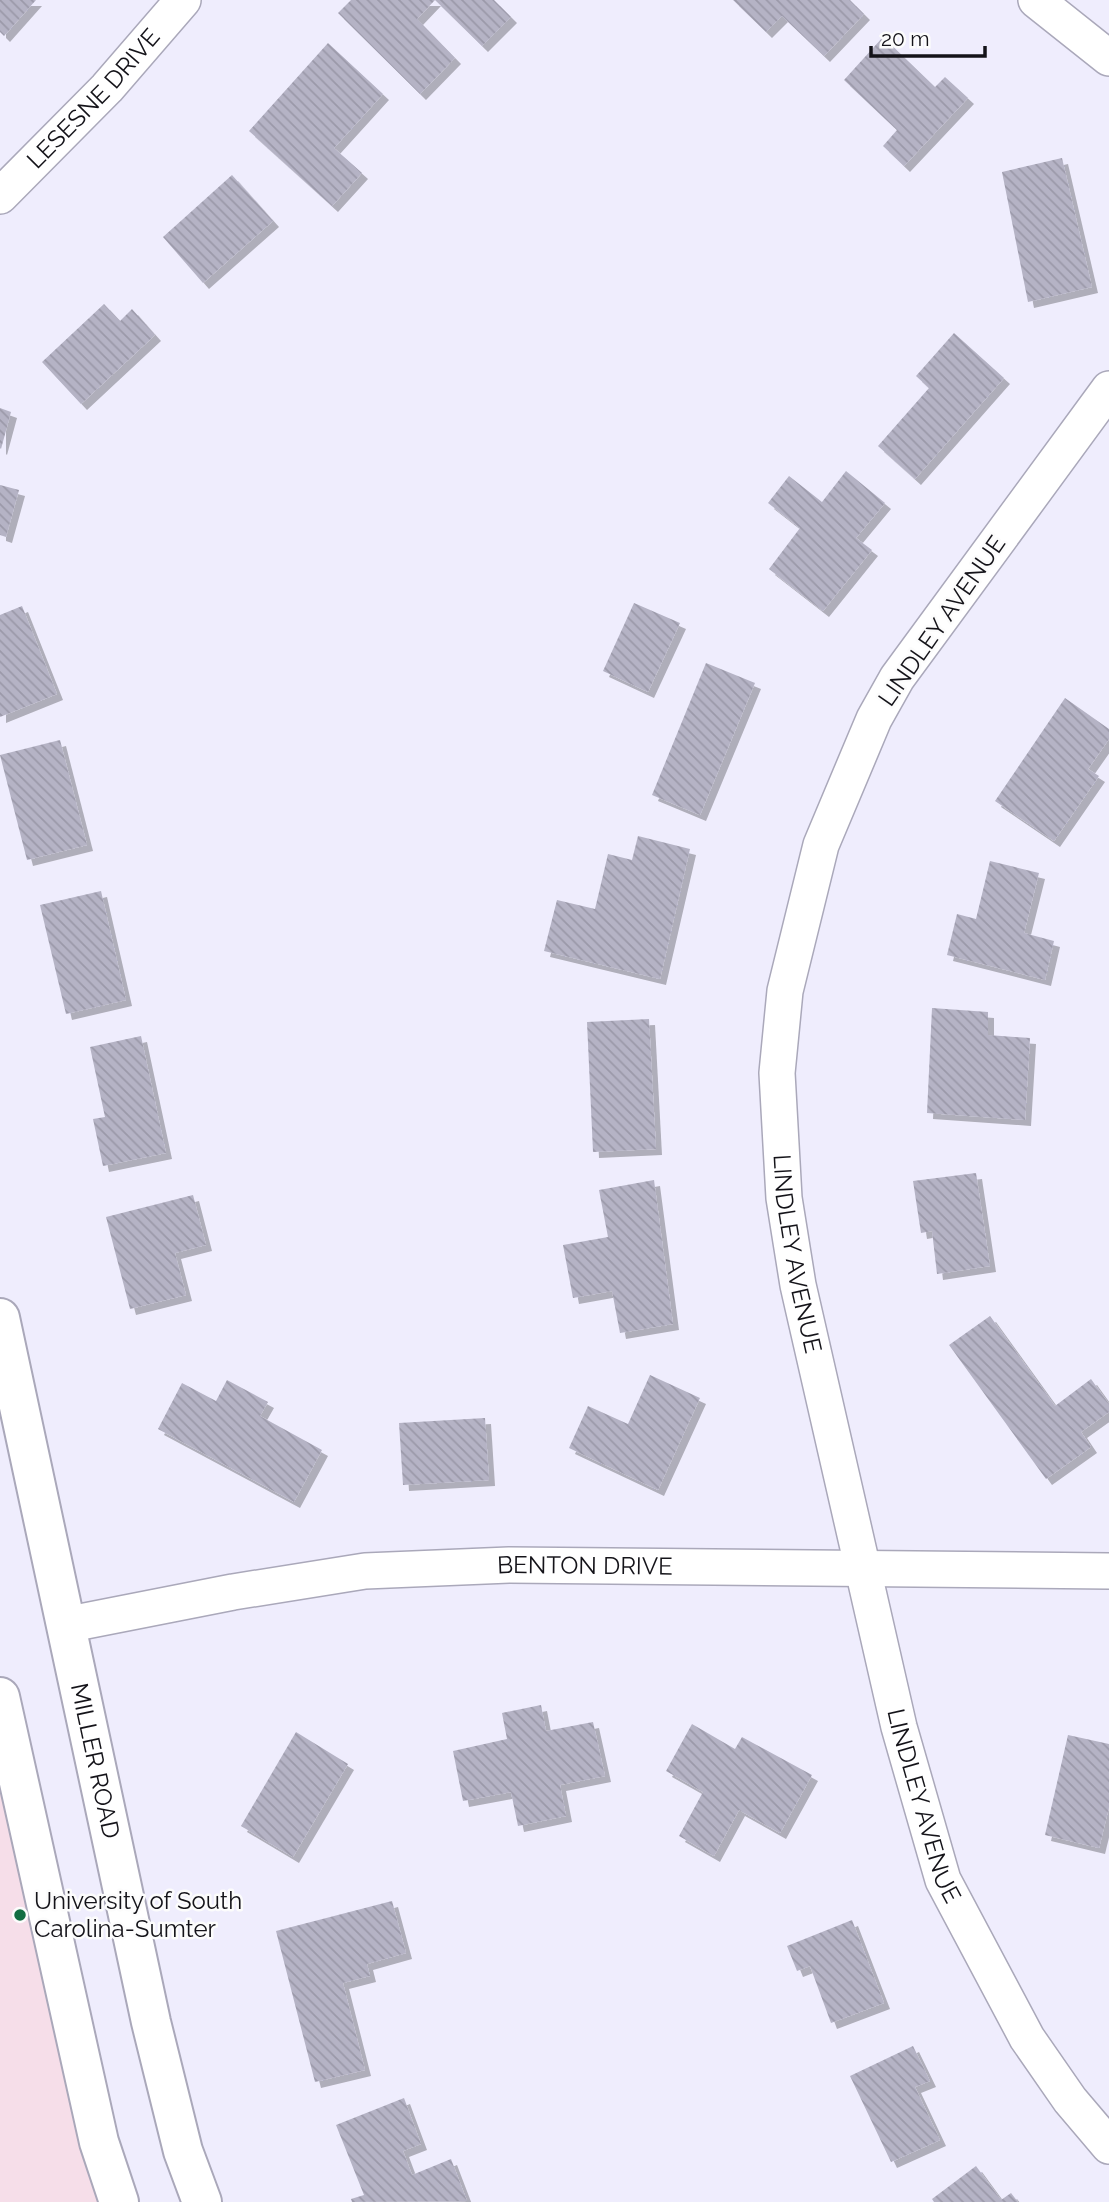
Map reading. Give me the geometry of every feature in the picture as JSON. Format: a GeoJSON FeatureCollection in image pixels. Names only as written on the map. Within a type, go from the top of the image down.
{"type":"FeatureCollection","features":[{"type":"Feature","properties":{"kind":"street","name":"LESESNE DRIVE"},"geometry":{"type":"LineString","coordinates":[[0,196],[107,88],[183,0]]}},
{"type":"Feature","properties":{"kind":"street"},"geometry":{"type":"LineString","coordinates":[[1036,0],[1109,58]]}},
{"type":"Feature","properties":{"kind":"street","name":"LINDLEY AVENUE"},"geometry":{"type":"LineString","coordinates":[[1109,389],[897,678],[874,719],[821,845],[785,990],[777,1073],[784,1198],[798,1285],[899,1727],[943,1880],[1027,2038],[1070,2101],[1109,2146]]}},
{"type":"Feature","properties":{"kind":"street","name":"MILLER ROAD"},"geometry":{"type":"LineString","coordinates":[[0,1318],[151,2022],[183,2151],[202,2202]]}},
{"type":"Feature","properties":{"kind":"street","name":"BENTON DRIVE"},"geometry":{"type":"LineString","coordinates":[[65,1625],[233,1592],[365,1571],[509,1565],[1109,1571]]}},
{"type":"Feature","properties":{"kind":"street"},"geometry":{"type":"LineString","coordinates":[[0,1697],[99,2142],[120,2202]]}},
{"type":"Feature","properties":{"kind":"shaded area","name":"University of South Carolina-Sumter"},"geometry":{"type":"Polygon","coordinates":[[[0,1737],[113,2202],[0,2202],[0,1737]]]}},
{"type":"Feature","properties":{"kind":"building"},"geometry":{"type":"Polygon","coordinates":[[[0,0],[36,0],[4,36],[0,32],[0,0]]]}},
{"type":"Feature","properties":{"kind":"building"},"geometry":{"type":"Polygon","coordinates":[[[351,0],[435,0],[417,19],[455,58],[420,94],[338,13],[351,0]]]}},
{"type":"Feature","properties":{"kind":"building"},"geometry":{"type":"Polygon","coordinates":[[[435,0],[494,0],[511,17],[482,46],[435,0]]]}},
{"type":"Feature","properties":{"kind":"building"},"geometry":{"type":"Polygon","coordinates":[[[733,0],[850,0],[864,14],[824,56],[782,16],[766,32],[733,0]]]}},
{"type":"Feature","properties":{"kind":"building"},"geometry":{"type":"Polygon","coordinates":[[[883,37],[935,87],[945,77],[968,98],[904,166],[883,146],[897,130],[844,80],[883,37]]]}},
{"type":"Feature","properties":{"kind":"building"},"geometry":{"type":"Polygon","coordinates":[[[328,43],[383,94],[334,148],[362,173],[332,206],[249,131],[328,43]]]}},
{"type":"Feature","properties":{"kind":"building"},"geometry":{"type":"Polygon","coordinates":[[[1062,158],[1092,287],[1028,302],[1002,172],[1062,158]]]}},
{"type":"Feature","properties":{"kind":"building"},"geometry":{"type":"Polygon","coordinates":[[[232,175],[273,221],[203,283],[163,237],[232,175]]]}},
{"type":"Feature","properties":{"kind":"building"},"geometry":{"type":"Polygon","coordinates":[[[104,304],[120,321],[132,309],[155,335],[81,404],[42,362],[104,304]]]}},
{"type":"Feature","properties":{"kind":"building"},"geometry":{"type":"Polygon","coordinates":[[[954,333],[1004,378],[915,479],[878,446],[929,388],[916,376],[954,333]]]}},
{"type":"Feature","properties":{"kind":"building"},"geometry":{"type":"Polygon","coordinates":[[[0,408],[11,412],[1,449],[0,448],[0,408]]]}},
{"type":"Feature","properties":{"kind":"building"},"geometry":{"type":"Polygon","coordinates":[[[846,471],[885,503],[856,538],[872,550],[823,611],[769,569],[800,528],[768,503],[789,476],[822,502],[846,471]]]}},
{"type":"Feature","properties":{"kind":"building"},"geometry":{"type":"Polygon","coordinates":[[[0,485],[19,490],[6,537],[0,535],[0,485]]]}},
{"type":"Feature","properties":{"kind":"building"},"geometry":{"type":"Polygon","coordinates":[[[634,603],[680,623],[648,692],[603,671],[634,603]]]}},
{"type":"Feature","properties":{"kind":"building"},"geometry":{"type":"Polygon","coordinates":[[[22,606],[57,694],[0,717],[0,615],[22,606]]]}},
{"type":"Feature","properties":{"kind":"building"},"geometry":{"type":"Polygon","coordinates":[[[706,663],[755,683],[700,815],[652,795],[706,663]]]}},
{"type":"Feature","properties":{"kind":"building"},"geometry":{"type":"Polygon","coordinates":[[[1065,698],[1109,729],[1109,739],[1088,769],[1099,776],[1054,841],[995,801],[1065,698]]]}},
{"type":"Feature","properties":{"kind":"building"},"geometry":{"type":"Polygon","coordinates":[[[60,740],[87,845],[27,860],[0,755],[60,740]]]}},
{"type":"Feature","properties":{"kind":"building"},"geometry":{"type":"Polygon","coordinates":[[[638,836],[690,849],[660,979],[544,951],[557,900],[595,909],[608,854],[632,860],[638,836]]]}},
{"type":"Feature","properties":{"kind":"building"},"geometry":{"type":"Polygon","coordinates":[[[990,861],[1039,873],[1024,933],[1054,941],[1045,980],[947,955],[957,914],[976,919],[990,861]]]}},
{"type":"Feature","properties":{"kind":"building"},"geometry":{"type":"Polygon","coordinates":[[[101,891],[126,1000],[66,1014],[40,905],[101,891]]]}},
{"type":"Feature","properties":{"kind":"building"},"geometry":{"type":"Polygon","coordinates":[[[932,1008],[988,1012],[988,1035],[1030,1038],[1025,1120],[927,1113],[932,1008]]]}},
{"type":"Feature","properties":{"kind":"building"},"geometry":{"type":"Polygon","coordinates":[[[649,1019],[656,1149],[593,1152],[587,1022],[649,1019]]]}},
{"type":"Feature","properties":{"kind":"building"},"geometry":{"type":"Polygon","coordinates":[[[141,1036],[166,1153],[103,1166],[93,1119],[105,1117],[90,1047],[141,1036]]]}},
{"type":"Feature","properties":{"kind":"building"},"geometry":{"type":"Polygon","coordinates":[[[976,1173],[990,1266],[937,1274],[932,1231],[921,1233],[913,1181],[976,1173]]]}},
{"type":"Feature","properties":{"kind":"building"},"geometry":{"type":"Polygon","coordinates":[[[654,1180],[673,1324],[620,1333],[612,1291],[573,1298],[563,1245],[608,1237],[599,1190],[654,1180]]]}},
{"type":"Feature","properties":{"kind":"building"},"geometry":{"type":"Polygon","coordinates":[[[193,1195],[206,1245],[175,1253],[186,1295],[130,1309],[106,1217],[193,1195]]]}},
{"type":"Feature","properties":{"kind":"building"},"geometry":{"type":"Polygon","coordinates":[[[990,1316],[1055,1406],[1091,1379],[1109,1404],[1109,1412],[1081,1432],[1091,1447],[1046,1479],[949,1345],[990,1316]]]}},
{"type":"Feature","properties":{"kind":"building"},"geometry":{"type":"Polygon","coordinates":[[[650,1375],[700,1398],[658,1490],[569,1448],[588,1406],[628,1424],[650,1375]]]}},
{"type":"Feature","properties":{"kind":"building"},"geometry":{"type":"Polygon","coordinates":[[[227,1380],[268,1402],[260,1416],[322,1450],[294,1502],[158,1429],[182,1383],[216,1401],[227,1380]]]}},
{"type":"Feature","properties":{"kind":"building"},"geometry":{"type":"Polygon","coordinates":[[[485,1418],[489,1480],[403,1485],[399,1423],[485,1418]]]}},
{"type":"Feature","properties":{"kind":"building"},"geometry":{"type":"Polygon","coordinates":[[[541,1705],[546,1731],[593,1722],[605,1776],[560,1785],[566,1816],[518,1826],[511,1792],[463,1801],[453,1751],[507,1739],[502,1713],[541,1705]]]}},
{"type":"Feature","properties":{"kind":"building"},"geometry":{"type":"Polygon","coordinates":[[[692,1724],[735,1749],[742,1737],[812,1775],[780,1833],[739,1810],[714,1856],[679,1836],[703,1792],[666,1771],[692,1724]]]}},
{"type":"Feature","properties":{"kind":"building"},"geometry":{"type":"Polygon","coordinates":[[[296,1732],[348,1764],[293,1857],[241,1826],[296,1732]]]}},
{"type":"Feature","properties":{"kind":"building"},"geometry":{"type":"Polygon","coordinates":[[[1068,1735],[1109,1744],[1109,1807],[1099,1848],[1045,1835],[1068,1735]]]}},
{"type":"Feature","properties":{"kind":"building"},"geometry":{"type":"Polygon","coordinates":[[[392,1901],[406,1953],[367,1964],[370,1976],[343,1983],[365,2070],[315,2082],[276,1931],[392,1901]]]}},
{"type":"Feature","properties":{"kind":"building"},"geometry":{"type":"Polygon","coordinates":[[[852,1920],[884,2003],[831,2023],[810,1966],[797,1971],[787,1946],[852,1920]]]}},
{"type":"Feature","properties":{"kind":"building"},"geometry":{"type":"Polygon","coordinates":[[[913,2046],[930,2081],[915,2087],[940,2140],[891,2162],[850,2076],[913,2046]]]}},
{"type":"Feature","properties":{"kind":"building"},"geometry":{"type":"Polygon","coordinates":[[[404,2098],[421,2144],[403,2151],[412,2175],[451,2159],[467,2201],[352,2202],[351,2199],[364,2195],[336,2125],[404,2098]]]}},
{"type":"Feature","properties":{"kind":"building"},"geometry":{"type":"Polygon","coordinates":[[[976,2166],[1001,2200],[1011,2193],[1018,2202],[934,2202],[932,2199],[976,2166]]]}},
{"type":"Feature","properties":{"kind":"place","name":"University of South Carolina-Sumter"},"geometry":{"type":"Point","coordinates":[20,1915]}}]}
